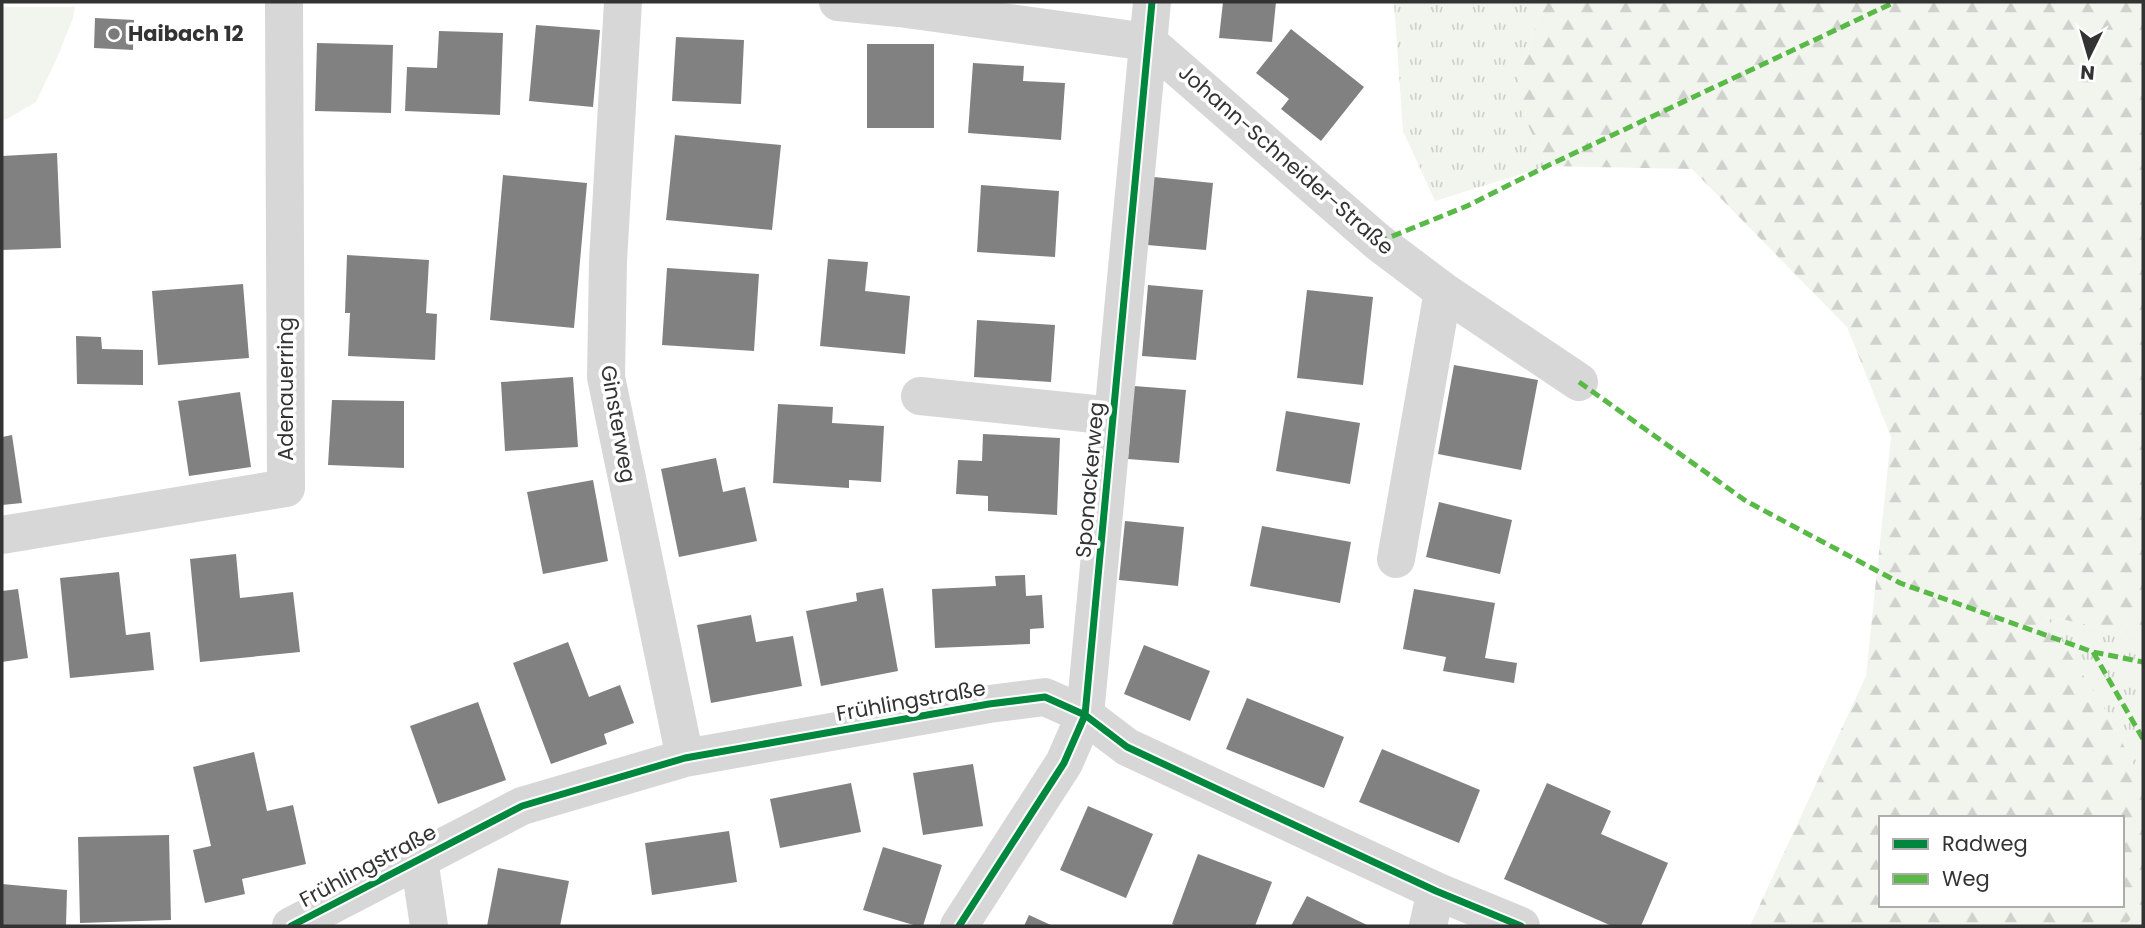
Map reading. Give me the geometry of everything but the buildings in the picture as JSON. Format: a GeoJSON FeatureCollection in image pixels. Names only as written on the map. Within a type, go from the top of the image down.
{"type":"FeatureCollection","features":[{"type":"Feature","properties":{"kind":"street","name":"Adenauerring"},"geometry":{"type":"LineString","coordinates":[[2,536],[286,488],[284,2]]}},
{"type":"Feature","properties":{"kind":"street","name":"Ginsterweg"},"geometry":{"type":"LineString","coordinates":[[623,2],[608,261],[606,377],[685,758]]}},
{"type":"Feature","properties":{"kind":"street"},"geometry":{"type":"LineString","coordinates":[[838,2],[1148,42]]}},
{"type":"Feature","properties":{"kind":"street","name":"Sponackerweg"},"geometry":{"type":"LineString","coordinates":[[959,926],[1064,763],[1085,715],[1152,2]]}},
{"type":"Feature","properties":{"kind":"street","name":"Johann-Schneider-Straße"},"geometry":{"type":"LineString","coordinates":[[1148,42],[1378,242],[1443,291],[1579,382]]}},
{"type":"Feature","properties":{"kind":"street"},"geometry":{"type":"LineString","coordinates":[[1396,559],[1443,291]]}},
{"type":"Feature","properties":{"kind":"street","name":"Sponackerweg"},"geometry":{"type":"LineString","coordinates":[[920,396],[1113,416]]}},
{"type":"Feature","properties":{"kind":"street","name":"Frühlingstraße"},"geometry":{"type":"LineString","coordinates":[[291,926],[522,806],[685,758],[989,704],[1045,697],[1085,715],[1127,747],[1432,909],[1521,926]]}},
{"type":"Feature","properties":{"kind":"street"},"geometry":{"type":"LineString","coordinates":[[419,859],[429,926]]}},
{"type":"Feature","properties":{"kind":"green space"},"geometry":{"type":"Polygon","coordinates":[[[1394,2],[1543,2],[1514,95],[1547,166],[1435,201],[1403,131],[1394,2]]]}},
{"type":"Feature","properties":{"kind":"green space"},"geometry":{"type":"Polygon","coordinates":[[[1543,2],[2143,2],[2143,636],[2046,616],[2107,713],[2143,783],[2143,904],[2125,926],[1750,926],[1866,676],[1891,437],[1847,327],[1692,169],[1547,166],[1514,95],[1543,2]]]}},
{"type":"Feature","properties":{"kind":"green space"},"geometry":{"type":"Polygon","coordinates":[[[2,7],[75,7],[57,58],[36,102],[2,120],[2,7]]]}},
{"type":"Feature","properties":{"kind":"green space"},"geometry":{"type":"Polygon","coordinates":[[[2046,616],[2143,636],[2143,783],[2107,713],[2046,616]]]}},
{"type":"Feature","properties":{"kind":"green space"},"geometry":{"type":"Polygon","coordinates":[[[2143,904],[2143,926],[2125,926],[2143,904]]]}},
{"type":"Feature","properties":{"kind":"marked path"},"geometry":{"type":"LineString","coordinates":[[1378,242],[1467,206],[1895,2]]}},
{"type":"Feature","properties":{"kind":"marked path"},"geometry":{"type":"LineString","coordinates":[[1579,382],[1746,501],[1900,583],[2093,652],[2143,662]]}},
{"type":"Feature","properties":{"kind":"marked path"},"geometry":{"type":"LineString","coordinates":[[2093,652],[2143,739]]}},
{"type":"Feature","properties":{"kind":"cycle path"},"geometry":{"type":"LineString","coordinates":[[959,926],[1064,763],[1085,715],[1152,2]]}},
{"type":"Feature","properties":{"kind":"cycle path"},"geometry":{"type":"LineString","coordinates":[[291,926],[522,806],[685,758],[989,704],[1045,697],[1085,715],[1127,747],[1436,891],[1521,926]]}},
{"type":"Feature","properties":{"kind":"place","name":"Haibach 12"},"geometry":{"type":"Point","coordinates":[114,34]}}]}
